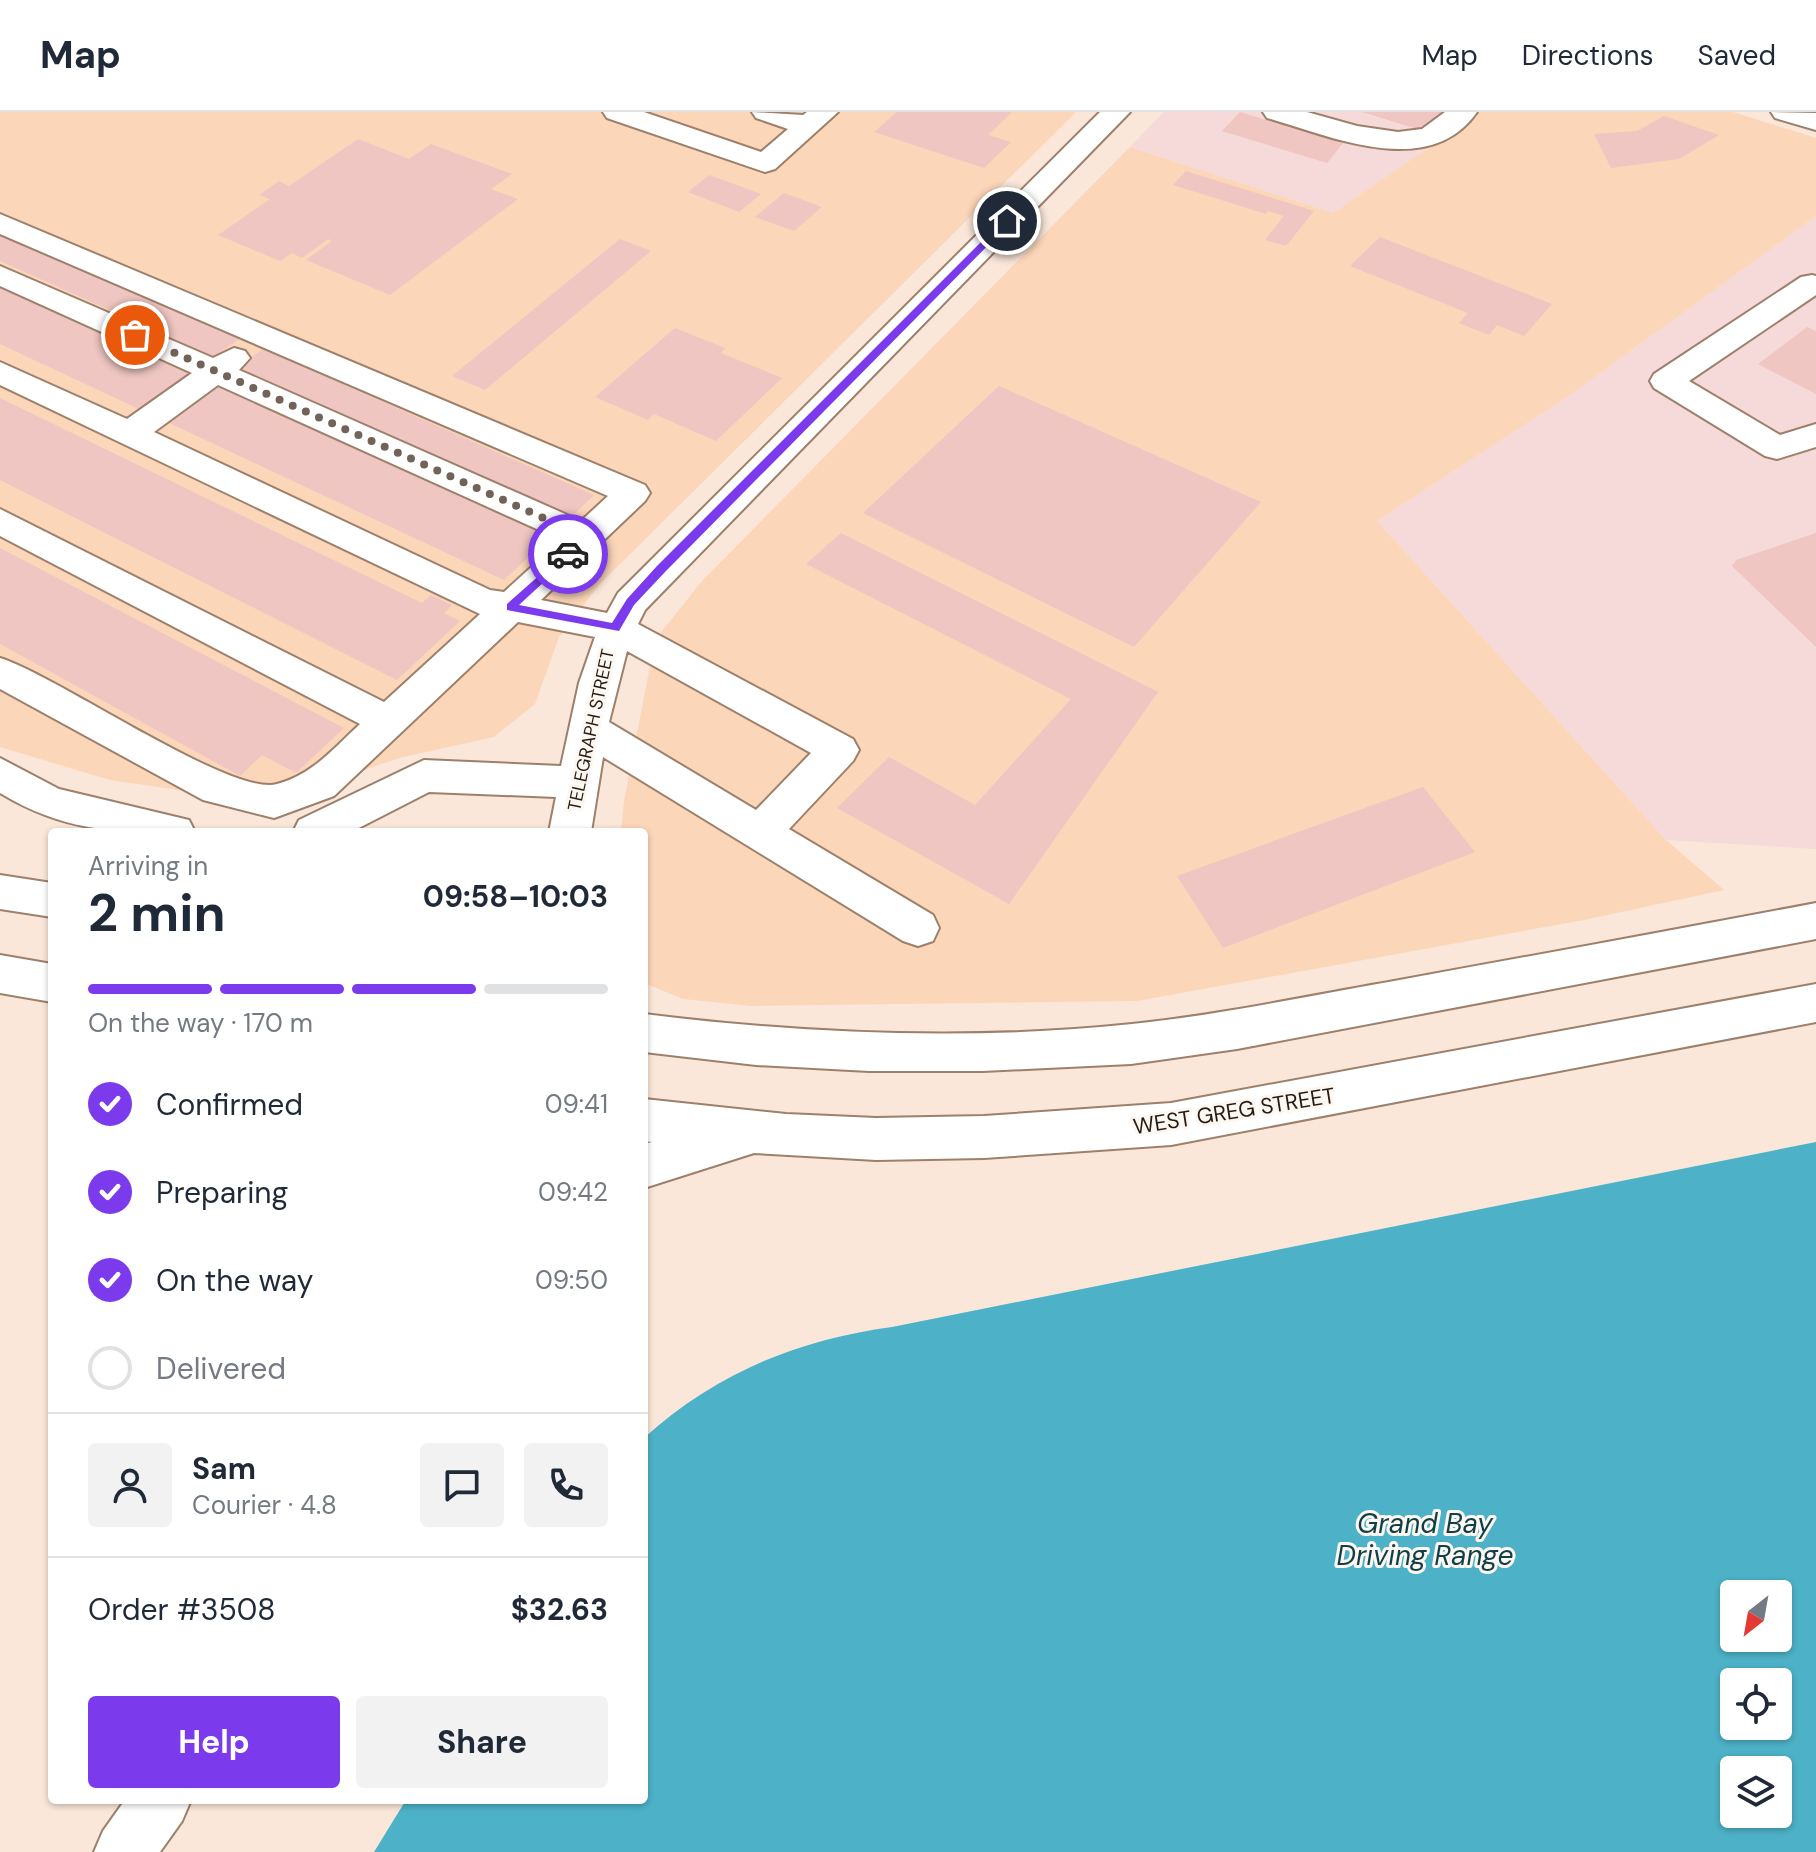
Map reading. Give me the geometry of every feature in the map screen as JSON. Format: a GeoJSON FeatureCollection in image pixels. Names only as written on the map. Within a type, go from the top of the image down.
{"type":"FeatureCollection","features":[{"type":"Feature","properties":{"kind":"main road"},"geometry":{"type":"LineString","coordinates":[[617,112],[765,163],[816,119]]}},
{"type":"Feature","properties":{"kind":"main road"},"geometry":{"type":"LineString","coordinates":[[766,112],[816,119]]}},
{"type":"Feature","properties":{"kind":"main road","name":"TELEGRAPH STREET"},"geometry":{"type":"LineString","coordinates":[[571,828],[604,656],[615,628],[631,602],[1116,112]]}},
{"type":"Feature","properties":{"kind":"main road"},"geometry":{"type":"LineString","coordinates":[[1277,112],[1383,140],[1407,141],[1431,136],[1463,112]]}},
{"type":"Feature","properties":{"kind":"main road"},"geometry":{"type":"LineString","coordinates":[[1785,112],[1816,122]]}},
{"type":"Feature","properties":{"kind":"main road"},"geometry":{"type":"LineString","coordinates":[[0,223],[633,493],[320,785],[274,802],[217,789],[0,672]]}},
{"type":"Feature","properties":{"kind":"main road"},"geometry":{"type":"LineString","coordinates":[[0,275],[586,537]]}},
{"type":"Feature","properties":{"kind":"main road"},"geometry":{"type":"LineString","coordinates":[[1815,284],[1666,381],[1777,448],[1816,435]]}},
{"type":"Feature","properties":{"kind":"main road"},"geometry":{"type":"LineString","coordinates":[[129,434],[264,336]]}},
{"type":"Feature","properties":{"kind":"main road"},"geometry":{"type":"LineString","coordinates":[[0,372],[482,601],[615,628],[839,750],[760,833]]}},
{"type":"Feature","properties":{"kind":"main road"},"geometry":{"type":"LineString","coordinates":[[0,521],[388,721]]}},
{"type":"Feature","properties":{"kind":"main road"},"geometry":{"type":"LineString","coordinates":[[590,730],[918,928]]}},
{"type":"Feature","properties":{"kind":"main road"},"geometry":{"type":"LineString","coordinates":[[0,774],[48,802],[157,828]]}},
{"type":"Feature","properties":{"kind":"main road"},"geometry":{"type":"LineString","coordinates":[[322,828],[424,776],[579,782]]}},
{"type":"Feature","properties":{"kind":"main road"},"geometry":{"type":"LineString","coordinates":[[0,892],[48,899]]}},
{"type":"Feature","properties":{"kind":"main road"},"geometry":{"type":"LineString","coordinates":[[648,1034],[717,1044],[825,1050],[926,1052],[1095,1047],[1177,1038],[1281,1020],[1816,921]]}},
{"type":"Feature","properties":{"kind":"main road"},"geometry":{"type":"LineString","coordinates":[[0,974],[48,982]]}},
{"type":"Feature","properties":{"kind":"main road"},"geometry":{"type":"LineString","coordinates":[[1758,1014],[1816,990]]}},
{"type":"Feature","properties":{"kind":"main road","name":"WEST GREG STREET"},"geometry":{"type":"LineString","coordinates":[[648,1120],[757,1132],[876,1139],[984,1137],[1171,1124],[1816,1003]]}},
{"type":"Feature","properties":{"kind":"main road"},"geometry":{"type":"LineString","coordinates":[[648,1165],[757,1132]]}},
{"type":"Feature","properties":{"kind":"main road"},"geometry":{"type":"LineString","coordinates":[[124,1852],[158,1804]]}},
{"type":"Feature","properties":{"kind":"shaded area"},"geometry":{"type":"Polygon","coordinates":[[[0,112],[1076,112],[599,585],[559,637],[535,704],[494,737],[399,758],[268,803],[110,780],[0,747],[0,112]]]}},
{"type":"Feature","properties":{"kind":"shaded area"},"geometry":{"type":"Polygon","coordinates":[[[1164,112],[1481,112],[1333,213],[1130,147],[1164,112]]]}},
{"type":"Feature","properties":{"kind":"shaded area"},"geometry":{"type":"Polygon","coordinates":[[[1481,112],[1733,112],[1816,138],[1816,216],[1570,395],[1377,521],[1666,840],[1724,890],[1584,920],[1137,1001],[751,1006],[683,999],[648,985],[648,828],[621,828],[624,801],[655,640],[702,581],[1130,147],[1333,213],[1481,112]]]}},
{"type":"Feature","properties":{"kind":"shaded area"},"geometry":{"type":"Polygon","coordinates":[[[1816,216],[1816,849],[1666,840],[1377,521],[1570,395],[1816,216]]]}},
{"type":"Feature","properties":{"kind":"water","name":"Grand Bay Driving Range"},"geometry":{"type":"Polygon","coordinates":[[[1816,1142],[1816,1852],[374,1852],[404,1804],[648,1804],[648,1435],[671,1415],[729,1378],[759,1363],[823,1341],[1816,1142]]]}},
{"type":"Feature","properties":{"kind":"building"},"geometry":{"type":"Polygon","coordinates":[[[897,112],[1012,112],[988,135],[1011,142],[984,168],[874,132],[897,112]]]}},
{"type":"Feature","properties":{"kind":"building"},"geometry":{"type":"Polygon","coordinates":[[[1240,112],[1343,143],[1327,163],[1222,131],[1240,112]]]}},
{"type":"Feature","properties":{"kind":"building"},"geometry":{"type":"Polygon","coordinates":[[[1362,112],[1442,112],[1427,132],[1362,112]]]}},
{"type":"Feature","properties":{"kind":"building"},"geometry":{"type":"Polygon","coordinates":[[[1664,116],[1719,135],[1679,159],[1611,168],[1594,134],[1637,131],[1664,116]]]}},
{"type":"Feature","properties":{"kind":"building"},"geometry":{"type":"Polygon","coordinates":[[[358,139],[409,159],[431,144],[512,174],[491,189],[518,199],[390,295],[306,260],[332,241],[328,239],[302,258],[292,253],[280,261],[218,235],[270,199],[259,195],[279,181],[289,186],[358,139]]]}},
{"type":"Feature","properties":{"kind":"building"},"geometry":{"type":"Polygon","coordinates":[[[1186,171],[1314,211],[1286,246],[1265,240],[1284,216],[1268,211],[1266,214],[1173,185],[1186,171]]]}},
{"type":"Feature","properties":{"kind":"building"},"geometry":{"type":"Polygon","coordinates":[[[709,175],[761,194],[739,212],[688,192],[709,175]]]}},
{"type":"Feature","properties":{"kind":"building"},"geometry":{"type":"Polygon","coordinates":[[[784,193],[822,207],[794,231],[755,217],[784,193]]]}},
{"type":"Feature","properties":{"kind":"building"},"geometry":{"type":"Polygon","coordinates":[[[0,234],[239,339],[214,357],[0,261],[0,234]]]}},
{"type":"Feature","properties":{"kind":"building"},"geometry":{"type":"Polygon","coordinates":[[[1380,237],[1552,304],[1524,336],[1497,325],[1489,335],[1459,323],[1468,313],[1350,266],[1380,237]]]}},
{"type":"Feature","properties":{"kind":"building"},"geometry":{"type":"Polygon","coordinates":[[[620,239],[651,251],[485,390],[452,376],[620,239]]]}},
{"type":"Feature","properties":{"kind":"building"},"geometry":{"type":"Polygon","coordinates":[[[0,286],[192,373],[141,410],[0,344],[0,286]]]}},
{"type":"Feature","properties":{"kind":"building"},"geometry":{"type":"Polygon","coordinates":[[[1807,327],[1816,331],[1816,394],[1758,364],[1807,327]]]}},
{"type":"Feature","properties":{"kind":"building"},"geometry":{"type":"Polygon","coordinates":[[[675,328],[725,348],[721,353],[782,378],[716,441],[654,414],[648,420],[595,397],[675,328]]]}},
{"type":"Feature","properties":{"kind":"building"},"geometry":{"type":"Polygon","coordinates":[[[263,349],[594,495],[571,517],[238,367],[263,349]]]}},
{"type":"Feature","properties":{"kind":"building"},"geometry":{"type":"Polygon","coordinates":[[[216,384],[551,536],[504,580],[165,421],[216,384]]]}},
{"type":"Feature","properties":{"kind":"building"},"geometry":{"type":"Polygon","coordinates":[[[999,386],[1261,502],[1134,647],[863,513],[999,386]]]}},
{"type":"Feature","properties":{"kind":"building"},"geometry":{"type":"Polygon","coordinates":[[[0,398],[422,603],[431,595],[452,605],[444,613],[460,621],[397,680],[0,480],[0,398]]]}},
{"type":"Feature","properties":{"kind":"building"},"geometry":{"type":"Polygon","coordinates":[[[841,533],[1158,692],[1009,904],[837,808],[889,757],[975,805],[1071,699],[806,564],[841,533]]]}},
{"type":"Feature","properties":{"kind":"building"},"geometry":{"type":"Polygon","coordinates":[[[1816,533],[1816,647],[1732,566],[1736,560],[1816,533]]]}},
{"type":"Feature","properties":{"kind":"building"},"geometry":{"type":"Polygon","coordinates":[[[0,548],[344,728],[296,773],[262,755],[240,776],[0,644],[0,548]]]}},
{"type":"Feature","properties":{"kind":"building"},"geometry":{"type":"Polygon","coordinates":[[[1423,787],[1475,852],[1223,948],[1177,876],[1423,787]]]}},
{"type":"Feature","properties":{"kind":"way so far"},"geometry":{"type":"LineString","coordinates":[[135,335],[586,537],[568,554]]}},
{"type":"Feature","properties":{"kind":"route"},"geometry":{"type":"LineString","coordinates":[[568,554],[510,607],[615,628],[631,602],[661,569],[1007,221]]}}]}
